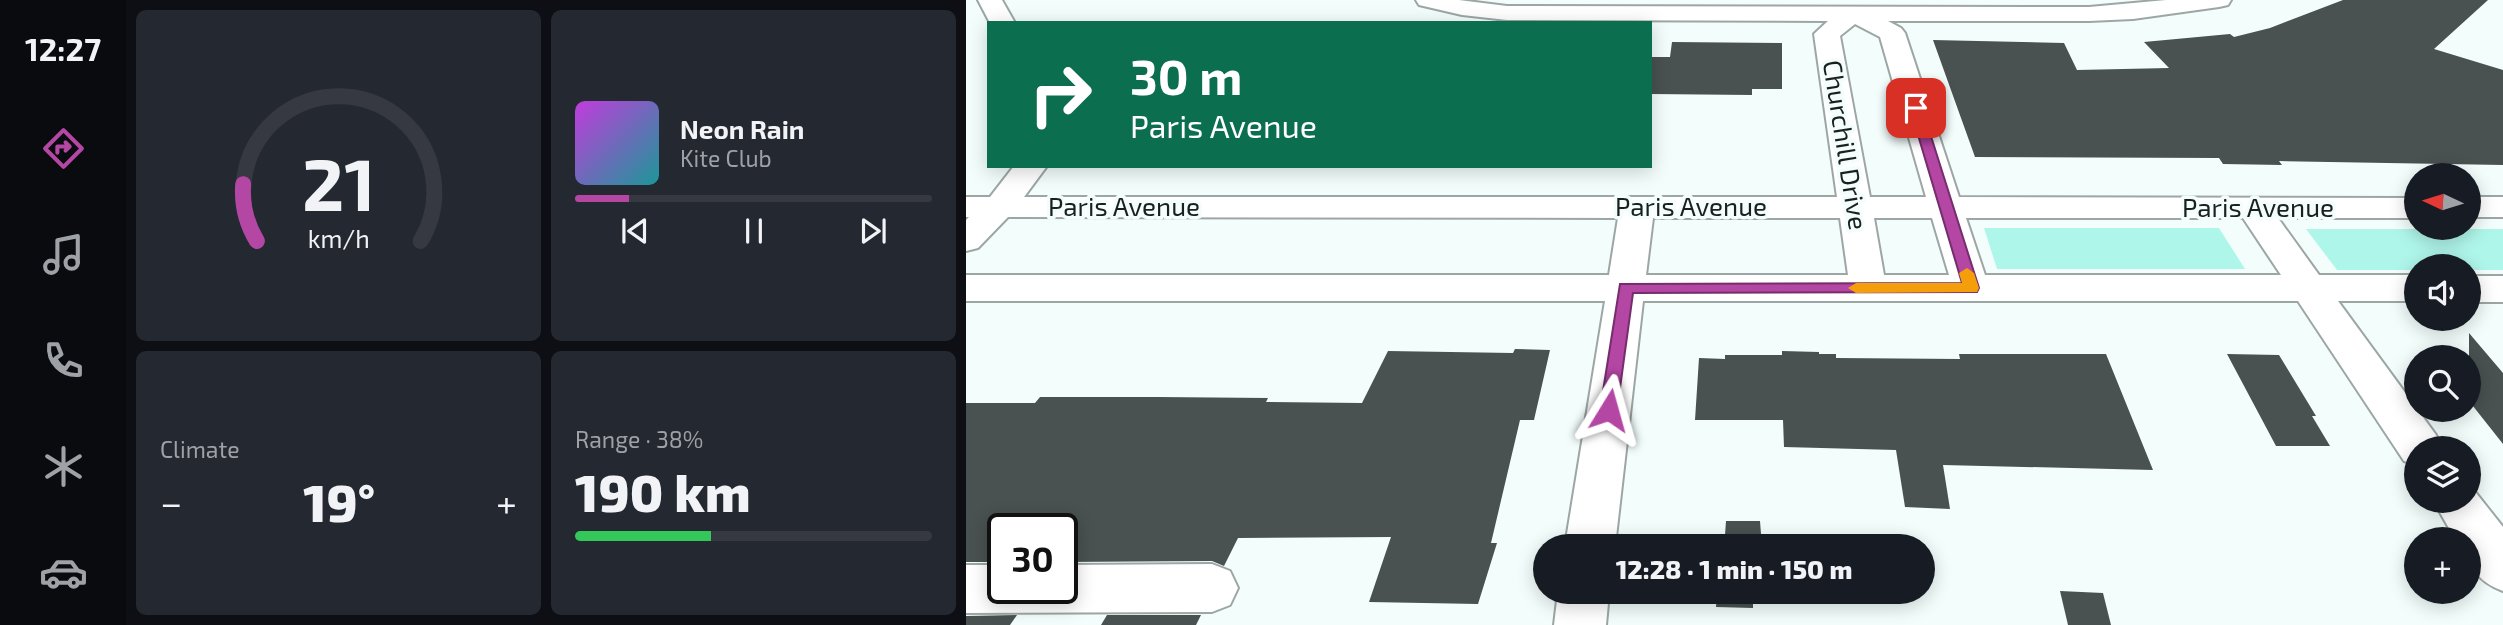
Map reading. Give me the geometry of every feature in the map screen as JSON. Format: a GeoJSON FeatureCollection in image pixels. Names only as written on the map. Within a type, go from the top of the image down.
{"type":"FeatureCollection","features":[{"type":"Feature","properties":{"kind":"street"},"geometry":{"type":"LineString","coordinates":[[990,0],[1002,21]]}},
{"type":"Feature","properties":{"kind":"street"},"geometry":{"type":"LineString","coordinates":[[1428,0],[1462,8],[1507,13],[1852,7],[2089,14],[2133,12],[2219,0]]}},
{"type":"Feature","properties":{"kind":"street"},"geometry":{"type":"LineString","coordinates":[[1852,7],[1892,33],[1971,288]]}},
{"type":"Feature","properties":{"kind":"street","name":"Churchill Drive"},"geometry":{"type":"LineString","coordinates":[[1852,7],[1827,34],[1868,288]]}},
{"type":"Feature","properties":{"kind":"street"},"geometry":{"type":"LineString","coordinates":[[966,240],[982,207],[1029,168]]}},
{"type":"Feature","properties":{"kind":"street","name":"Paris Avenue"},"geometry":{"type":"LineString","coordinates":[[982,207],[2404,208]]}},
{"type":"Feature","properties":{"kind":"street"},"geometry":{"type":"LineString","coordinates":[[1592,534],[1637,207]]}},
{"type":"Feature","properties":{"kind":"street"},"geometry":{"type":"LineString","coordinates":[[2482,207],[2503,207]]}},
{"type":"Feature","properties":{"kind":"street"},"geometry":{"type":"LineString","coordinates":[[2253,208],[2412,436]]}},
{"type":"Feature","properties":{"kind":"street"},"geometry":{"type":"LineString","coordinates":[[966,288],[2404,288]]}},
{"type":"Feature","properties":{"kind":"street"},"geometry":{"type":"LineString","coordinates":[[2481,289],[2503,289]]}},
{"type":"Feature","properties":{"kind":"street"},"geometry":{"type":"LineString","coordinates":[[2465,513],[2503,568]]}},
{"type":"Feature","properties":{"kind":"street"},"geometry":{"type":"LineString","coordinates":[[966,589],[1212,588]]}},
{"type":"Feature","properties":{"kind":"street"},"geometry":{"type":"LineString","coordinates":[[1580,625],[1583,604]]}},
{"type":"Feature","properties":{"kind":"green space"},"geometry":{"type":"Polygon","coordinates":[[[1984,228],[2219,228],[2245,269],[1997,269],[1984,228]]]}},
{"type":"Feature","properties":{"kind":"green space"},"geometry":{"type":"Polygon","coordinates":[[[2306,229],[2404,229],[2404,240],[2482,240],[2482,229],[2503,229],[2503,270],[2481,270],[2481,254],[2404,254],[2404,270],[2337,270],[2306,229]]]}},
{"type":"Feature","properties":{"kind":"building"},"geometry":{"type":"Polygon","coordinates":[[[2343,0],[2488,0],[2434,49],[2503,70],[2503,165],[2279,161],[2282,165],[2223,164],[2219,158],[1975,157],[1933,40],[2064,43],[2077,70],[2169,68],[2144,42],[2230,34],[2234,37],[2270,28],[2343,0]]]}},
{"type":"Feature","properties":{"kind":"building"},"geometry":{"type":"Polygon","coordinates":[[[1672,42],[1782,43],[1782,89],[1752,89],[1752,95],[1652,94],[1652,57],[1670,57],[1672,42]]]}},
{"type":"Feature","properties":{"kind":"building"},"geometry":{"type":"Polygon","coordinates":[[[2469,333],[2479,345],[2469,345],[2469,333]]]}},
{"type":"Feature","properties":{"kind":"building"},"geometry":{"type":"Polygon","coordinates":[[[2481,347],[2503,373],[2503,444],[2481,416],[2481,347]]]}},
{"type":"Feature","properties":{"kind":"building"},"geometry":{"type":"Polygon","coordinates":[[[1515,349],[1550,350],[1534,420],[1520,420],[1491,543],[1497,543],[1478,604],[1369,602],[1391,537],[1238,538],[1224,566],[1212,561],[1078,562],[1078,513],[987,513],[987,562],[966,562],[966,403],[1035,403],[1040,397],[1159,397],[1268,398],[1266,402],[1362,403],[1388,351],[1513,353],[1515,349]]]}},
{"type":"Feature","properties":{"kind":"building"},"geometry":{"type":"Polygon","coordinates":[[[1782,351],[1836,354],[1836,358],[1960,359],[1959,354],[2106,354],[2153,470],[1943,465],[1950,509],[1905,507],[1896,450],[1784,447],[1783,420],[1695,420],[1699,358],[1782,355],[1782,351]]]}},
{"type":"Feature","properties":{"kind":"building"},"geometry":{"type":"Polygon","coordinates":[[[2227,354],[2279,355],[2316,416],[2312,416],[2330,446],[2276,446],[2227,354]]]}},
{"type":"Feature","properties":{"kind":"building"},"geometry":{"type":"Polygon","coordinates":[[[1726,521],[1760,521],[1761,534],[1725,534],[1726,521]]]}},
{"type":"Feature","properties":{"kind":"building"},"geometry":{"type":"Polygon","coordinates":[[[2060,591],[2103,593],[2111,625],[2068,625],[2060,591]]]}},
{"type":"Feature","properties":{"kind":"building"},"geometry":{"type":"Polygon","coordinates":[[[1716,604],[1753,604],[1753,608],[1716,607],[1716,604]]]}},
{"type":"Feature","properties":{"kind":"building"},"geometry":{"type":"Polygon","coordinates":[[[1017,615],[1010,625],[966,625],[966,616],[1017,615]]]}},
{"type":"Feature","properties":{"kind":"building"},"geometry":{"type":"Polygon","coordinates":[[[1107,615],[1201,615],[1196,625],[1101,625],[1107,615]]]}},
{"type":"Feature","properties":{"kind":"slow traffic"},"geometry":{"type":"LineString","coordinates":[[1856,288],[1971,288],[1967,273]]}},
{"type":"Feature","properties":{"kind":"route"},"geometry":{"type":"LineString","coordinates":[[1609,410],[1626,288],[1971,288],[1916,108]]}}]}
